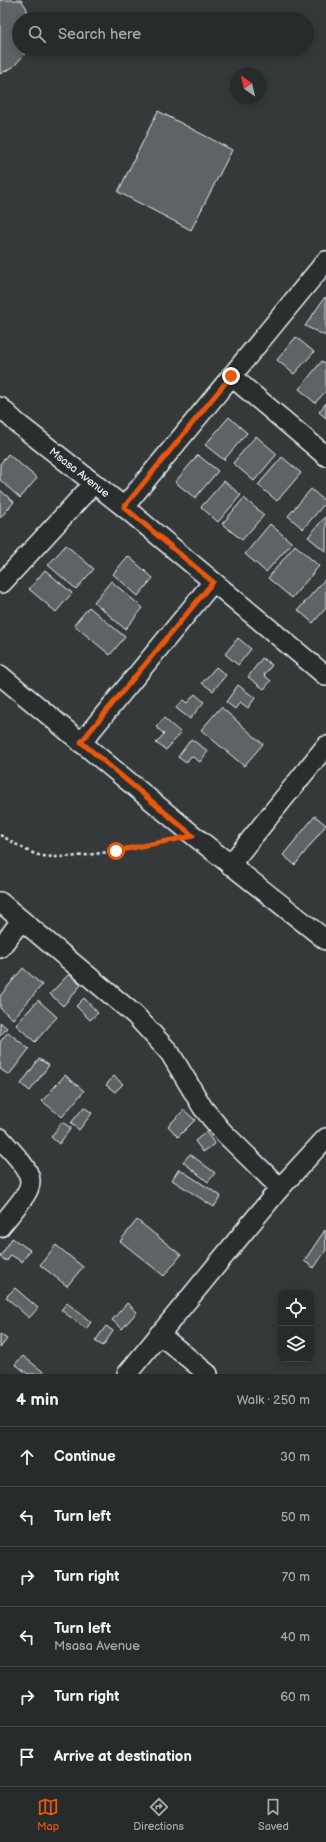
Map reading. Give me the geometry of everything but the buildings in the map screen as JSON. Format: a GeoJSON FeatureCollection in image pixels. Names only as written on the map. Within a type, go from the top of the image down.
{"type":"FeatureCollection","features":[{"type":"Feature","properties":{"kind":"street"},"geometry":{"type":"LineString","coordinates":[[124,507],[326,261]]}},
{"type":"Feature","properties":{"kind":"street"},"geometry":{"type":"LineString","coordinates":[[231,376],[326,456]]}},
{"type":"Feature","properties":{"kind":"street","name":"Msasa Avenue"},"geometry":{"type":"LineString","coordinates":[[0,407],[17,423],[124,507],[326,676]]}},
{"type":"Feature","properties":{"kind":"street"},"geometry":{"type":"LineString","coordinates":[[2,583],[94,483]]}},
{"type":"Feature","properties":{"kind":"street"},"geometry":{"type":"LineString","coordinates":[[81,742],[213,582]]}},
{"type":"Feature","properties":{"kind":"street"},"geometry":{"type":"LineString","coordinates":[[0,675],[193,836],[326,940]]}},
{"type":"Feature","properties":{"kind":"street"},"geometry":{"type":"LineString","coordinates":[[230,865],[326,746]]}},
{"type":"Feature","properties":{"kind":"street"},"geometry":{"type":"LineString","coordinates":[[0,902],[135,1015],[153,1032],[170,1053],[203,1108],[222,1131],[280,1188]]}},
{"type":"Feature","properties":{"kind":"street"},"geometry":{"type":"LineString","coordinates":[[0,948],[21,921]]}},
{"type":"Feature","properties":{"kind":"street"},"geometry":{"type":"LineString","coordinates":[[0,1138],[25,1166],[31,1178],[28,1192],[0,1227]]}},
{"type":"Feature","properties":{"kind":"street"},"geometry":{"type":"LineString","coordinates":[[127,1374],[280,1188],[326,1138]]}},
{"type":"Feature","properties":{"kind":"street"},"geometry":{"type":"LineString","coordinates":[[159,1334],[208,1374]]}},
{"type":"Feature","properties":{"kind":"path"},"geometry":{"type":"LineString","coordinates":[[0,835],[19,847],[36,854],[52,857],[116,851],[193,836]]}},
{"type":"Feature","properties":{"kind":"route"},"geometry":{"type":"LineString","coordinates":[[116,851],[193,836],[81,742],[213,582],[124,507],[231,376]]}}]}
